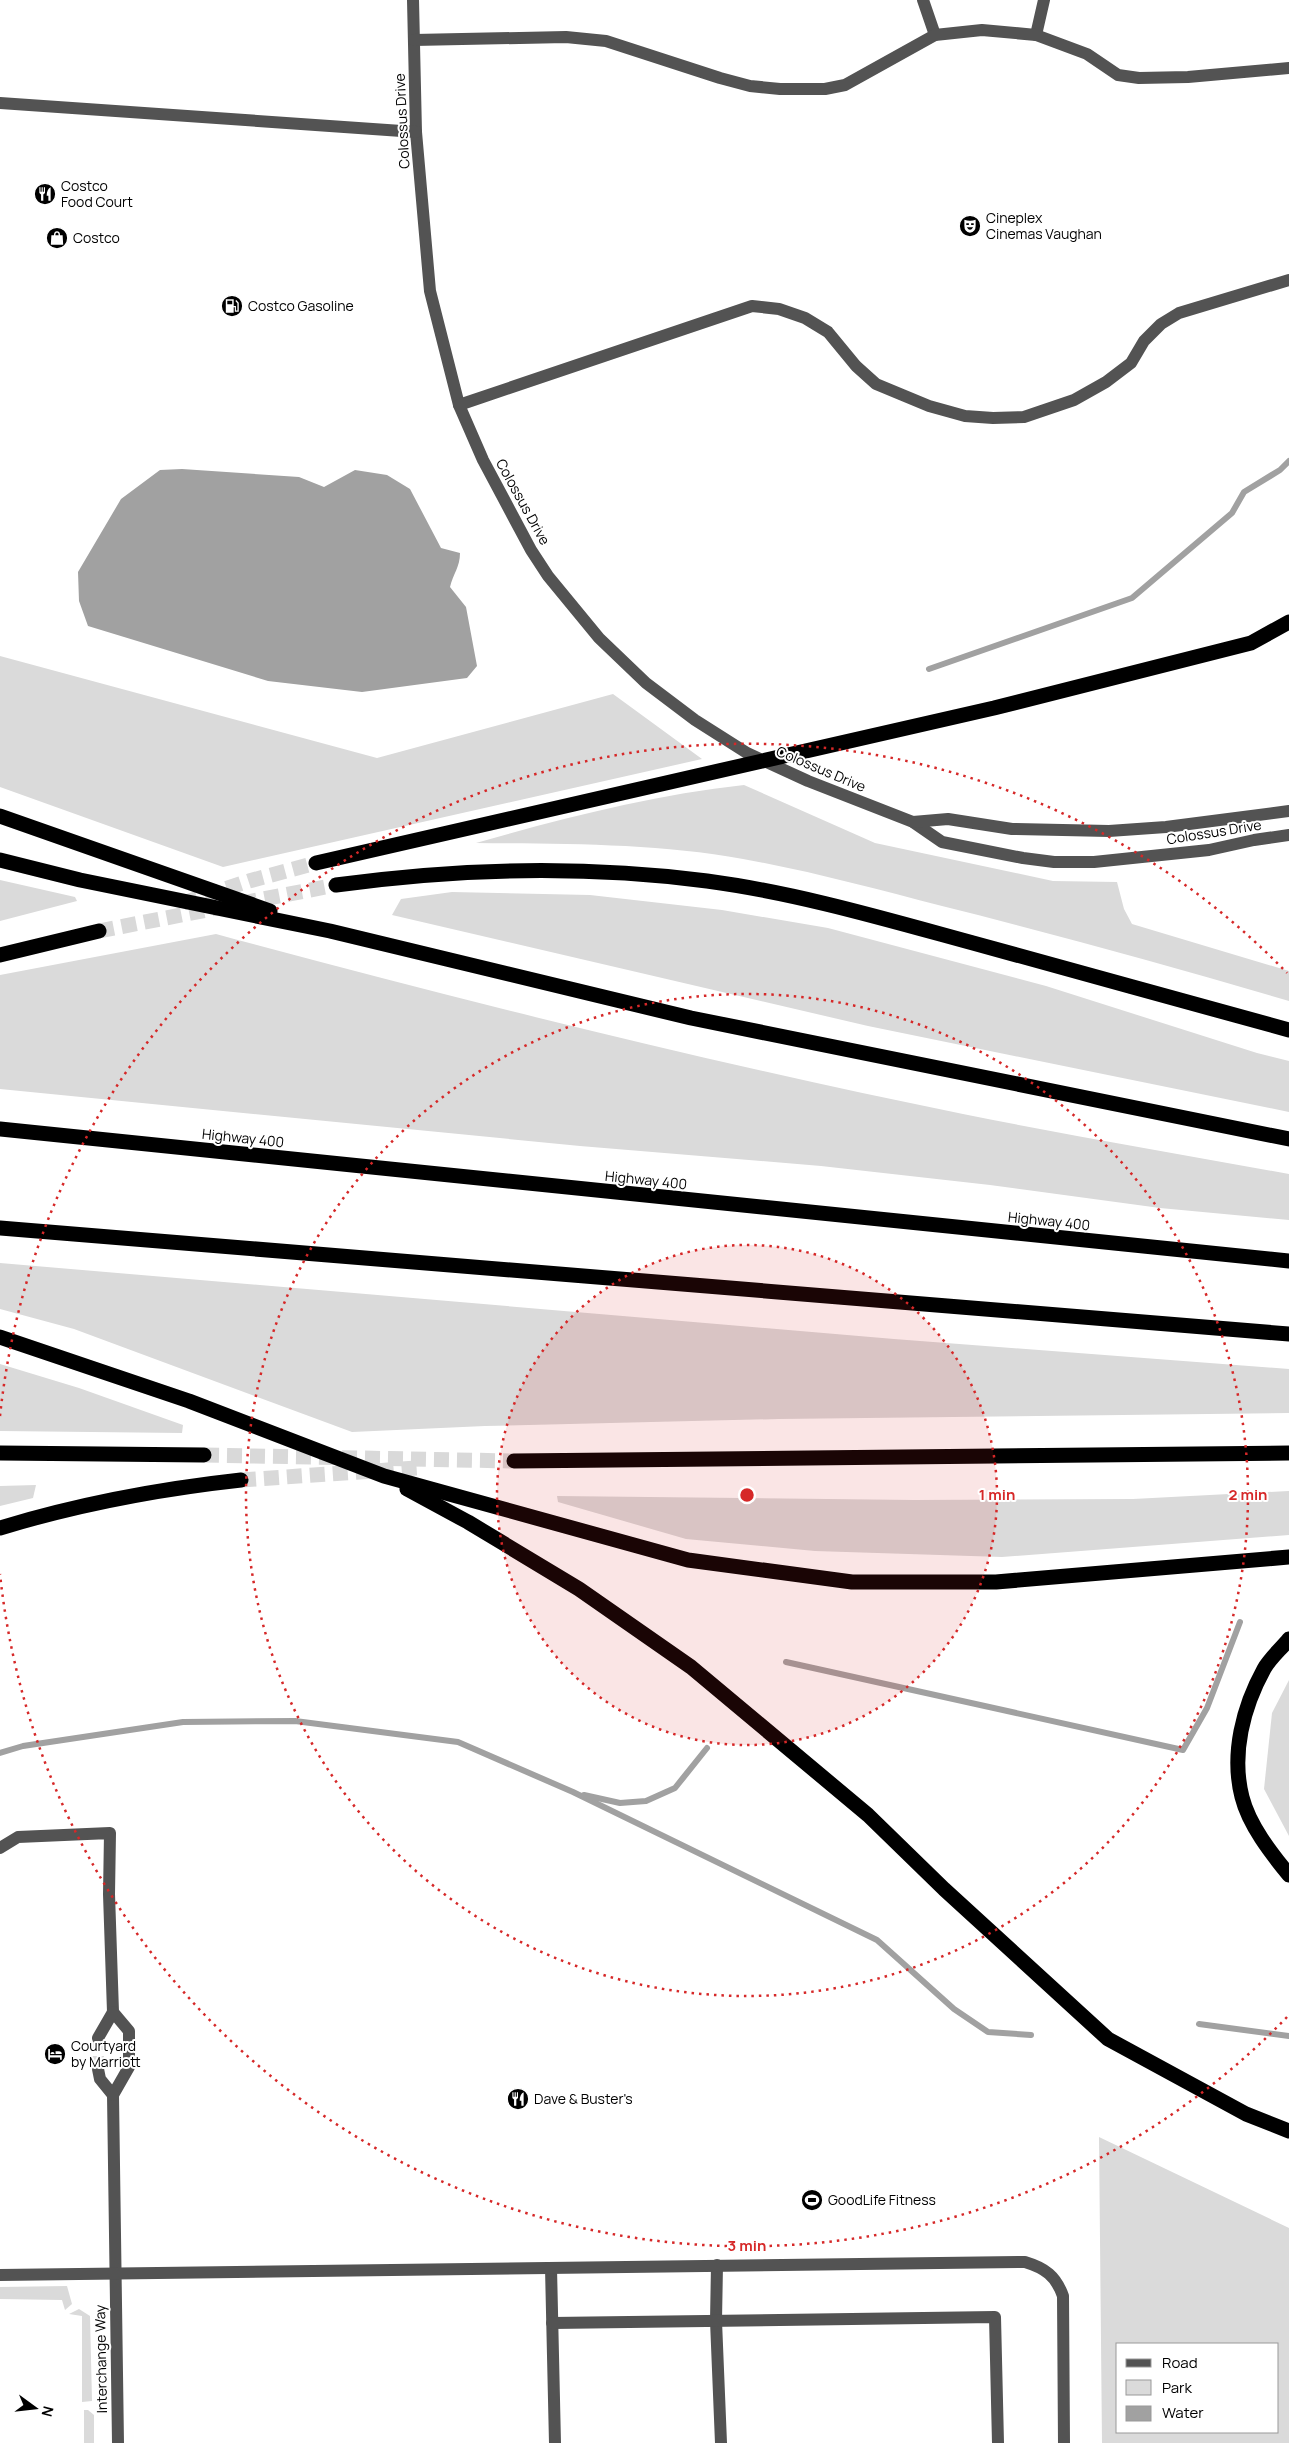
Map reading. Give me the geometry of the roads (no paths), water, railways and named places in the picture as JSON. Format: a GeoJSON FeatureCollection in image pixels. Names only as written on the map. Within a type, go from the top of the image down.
{"type":"FeatureCollection","features":[{"type":"Feature","properties":{"kind":"highway"},"geometry":{"type":"LineString","coordinates":[[316,863],[994,708],[1251,643],[1289,622]]}},
{"type":"Feature","properties":{"kind":"highway"},"geometry":{"type":"LineString","coordinates":[[0,816],[330,931]]}},
{"type":"Feature","properties":{"kind":"highway"},"geometry":{"type":"LineString","coordinates":[[0,860],[80,880],[330,931],[691,1018],[1289,1139]]}},
{"type":"Feature","properties":{"kind":"highway"},"geometry":{"type":"LineString","coordinates":[[336,885],[399,877],[544,870],[627,873],[708,881],[786,894],[862,912],[1289,1030]]}},
{"type":"Feature","properties":{"kind":"highway"},"geometry":{"type":"LineString","coordinates":[[0,955],[99,931]]}},
{"type":"Feature","properties":{"kind":"highway","name":"Highway 400"},"geometry":{"type":"LineString","coordinates":[[0,1129],[1289,1261]]}},
{"type":"Feature","properties":{"kind":"highway"},"geometry":{"type":"LineString","coordinates":[[0,1228],[1289,1334]]}},
{"type":"Feature","properties":{"kind":"highway"},"geometry":{"type":"LineString","coordinates":[[0,1337],[189,1401],[384,1476],[688,1560],[852,1582],[996,1582],[1289,1557]]}},
{"type":"Feature","properties":{"kind":"highway"},"geometry":{"type":"LineString","coordinates":[[0,1453],[204,1455]]}},
{"type":"Feature","properties":{"kind":"highway"},"geometry":{"type":"LineString","coordinates":[[514,1461],[1289,1453]]}},
{"type":"Feature","properties":{"kind":"highway"},"geometry":{"type":"LineString","coordinates":[[384,1476],[468,1522],[554,1574],[622,1618],[691,1667],[868,1815],[944,1889],[1108,2039],[1246,2114],[1289,2131]]}},
{"type":"Feature","properties":{"kind":"highway"},"geometry":{"type":"LineString","coordinates":[[0,1528],[56,1511],[148,1492],[241,1480]]}},
{"type":"Feature","properties":{"kind":"highway"},"geometry":{"type":"LineString","coordinates":[[1289,1639],[1265,1668],[1244,1717],[1237,1757],[1242,1798],[1264,1844],[1289,1875]]}},
{"type":"Feature","properties":{"kind":"street","name":"Colossus Drive"},"geometry":{"type":"LineString","coordinates":[[413,0],[416,132],[430,291],[459,405],[483,460],[531,550],[548,576],[599,638],[646,683],[696,720],[747,753],[808,781],[907,820],[942,842],[1023,858],[1054,862],[1094,862],[1209,850],[1254,840],[1289,835]]}},
{"type":"Feature","properties":{"kind":"street"},"geometry":{"type":"LineString","coordinates":[[923,0],[935,35]]}},
{"type":"Feature","properties":{"kind":"street"},"geometry":{"type":"LineString","coordinates":[[1036,35],[1044,0]]}},
{"type":"Feature","properties":{"kind":"street"},"geometry":{"type":"LineString","coordinates":[[414,40],[566,36],[606,41],[750,86],[825,89],[859,78],[935,35],[982,30],[1036,35],[1087,54],[1118,75],[1139,78],[1188,77],[1289,68]]}},
{"type":"Feature","properties":{"kind":"street"},"geometry":{"type":"LineString","coordinates":[[0,103],[416,132]]}},
{"type":"Feature","properties":{"kind":"street"},"geometry":{"type":"LineString","coordinates":[[459,405],[752,306],[778,310],[805,318],[828,332],[856,366],[876,384],[929,406],[965,416],[993,418],[1024,417],[1074,400],[1106,382],[1131,363],[1144,341],[1155,330],[1179,313],[1289,280]]}},
{"type":"Feature","properties":{"kind":"street","name":"Colossus Drive"},"geometry":{"type":"LineString","coordinates":[[907,820],[948,819],[1012,829],[1109,831],[1166,827],[1289,811]]}},
{"type":"Feature","properties":{"kind":"street"},"geometry":{"type":"LineString","coordinates":[[0,1848],[18,1837],[110,1833],[113,2012],[103,2026],[98,2038]]}},
{"type":"Feature","properties":{"kind":"street"},"geometry":{"type":"LineString","coordinates":[[98,2069],[100,2079],[113,2095],[129,2067],[129,2031],[113,2012]]}},
{"type":"Feature","properties":{"kind":"street","name":"Interchange Way"},"geometry":{"type":"LineString","coordinates":[[113,2095],[118,2443]]}},
{"type":"Feature","properties":{"kind":"street"},"geometry":{"type":"LineString","coordinates":[[0,2275],[1025,2262],[1048,2271],[1058,2284],[1063,2296],[1064,2443]]}},
{"type":"Feature","properties":{"kind":"street"},"geometry":{"type":"LineString","coordinates":[[717,2265],[716,2321],[720,2443]]}},
{"type":"Feature","properties":{"kind":"street"},"geometry":{"type":"LineString","coordinates":[[551,2268],[555,2443]]}},
{"type":"Feature","properties":{"kind":"street"},"geometry":{"type":"LineString","coordinates":[[552,2323],[995,2318],[998,2443]]}},
{"type":"Feature","properties":{"kind":"water"},"geometry":{"type":"Polygon","coordinates":[[[182,469],[299,477],[324,487],[355,470],[387,475],[410,489],[441,548],[460,553],[459,562],[450,587],[466,607],[477,666],[467,678],[362,692],[268,681],[88,626],[79,601],[78,572],[121,499],[160,470],[182,469]]]}},
{"type":"Feature","properties":{"kind":"waterway"},"geometry":{"type":"LineString","coordinates":[[929,669],[1132,598],[1232,513],[1244,492],[1280,470],[1289,461]]}},
{"type":"Feature","properties":{"kind":"waterway"},"geometry":{"type":"LineString","coordinates":[[786,1662],[1183,1750],[1207,1708],[1240,1622]]}},
{"type":"Feature","properties":{"kind":"waterway"},"geometry":{"type":"LineString","coordinates":[[0,1753],[23,1746],[183,1722],[295,1721],[458,1742],[573,1792],[877,1940],[954,2009],[988,2032],[1031,2035]]}},
{"type":"Feature","properties":{"kind":"waterway"},"geometry":{"type":"LineString","coordinates":[[584,1795],[620,1803],[646,1801],[675,1788],[707,1748]]}},
{"type":"Feature","properties":{"kind":"waterway"},"geometry":{"type":"LineString","coordinates":[[1199,2024],[1289,2036]]}},
{"type":"Feature","properties":{"kind":"tunnel"},"geometry":{"type":"LineString","coordinates":[[183,903],[249,881],[316,863]]}},
{"type":"Feature","properties":{"kind":"tunnel"},"geometry":{"type":"LineString","coordinates":[[242,903],[336,885]]}},
{"type":"Feature","properties":{"kind":"tunnel"},"geometry":{"type":"LineString","coordinates":[[99,931],[217,908]]}},
{"type":"Feature","properties":{"kind":"tunnel"},"geometry":{"type":"LineString","coordinates":[[204,1455],[514,1461]]}},
{"type":"Feature","properties":{"kind":"tunnel"},"geometry":{"type":"LineString","coordinates":[[241,1480],[417,1468]]}},
{"type":"Feature","properties":{"kind":"tunnel"},"geometry":{"type":"LineString","coordinates":[[98,2038],[98,2069]]}},
{"type":"Feature","properties":{"kind":"place","name":"Costco Food Court"},"geometry":{"type":"Point","coordinates":[45,194]}},
{"type":"Feature","properties":{"kind":"place","name":"Cineplex Cinemas Vaughan"},"geometry":{"type":"Point","coordinates":[970,226]}},
{"type":"Feature","properties":{"kind":"place","name":"Costco"},"geometry":{"type":"Point","coordinates":[57,238]}},
{"type":"Feature","properties":{"kind":"place","name":"Costco Gasoline"},"geometry":{"type":"Point","coordinates":[232,306]}},
{"type":"Feature","properties":{"kind":"place","name":"Courtyard by Marriott"},"geometry":{"type":"Point","coordinates":[55,2054]}},
{"type":"Feature","properties":{"kind":"place","name":"Dave & Buster's"},"geometry":{"type":"Point","coordinates":[518,2099]}},
{"type":"Feature","properties":{"kind":"place","name":"GoodLife Fitness"},"geometry":{"type":"Point","coordinates":[812,2200]}}]}
